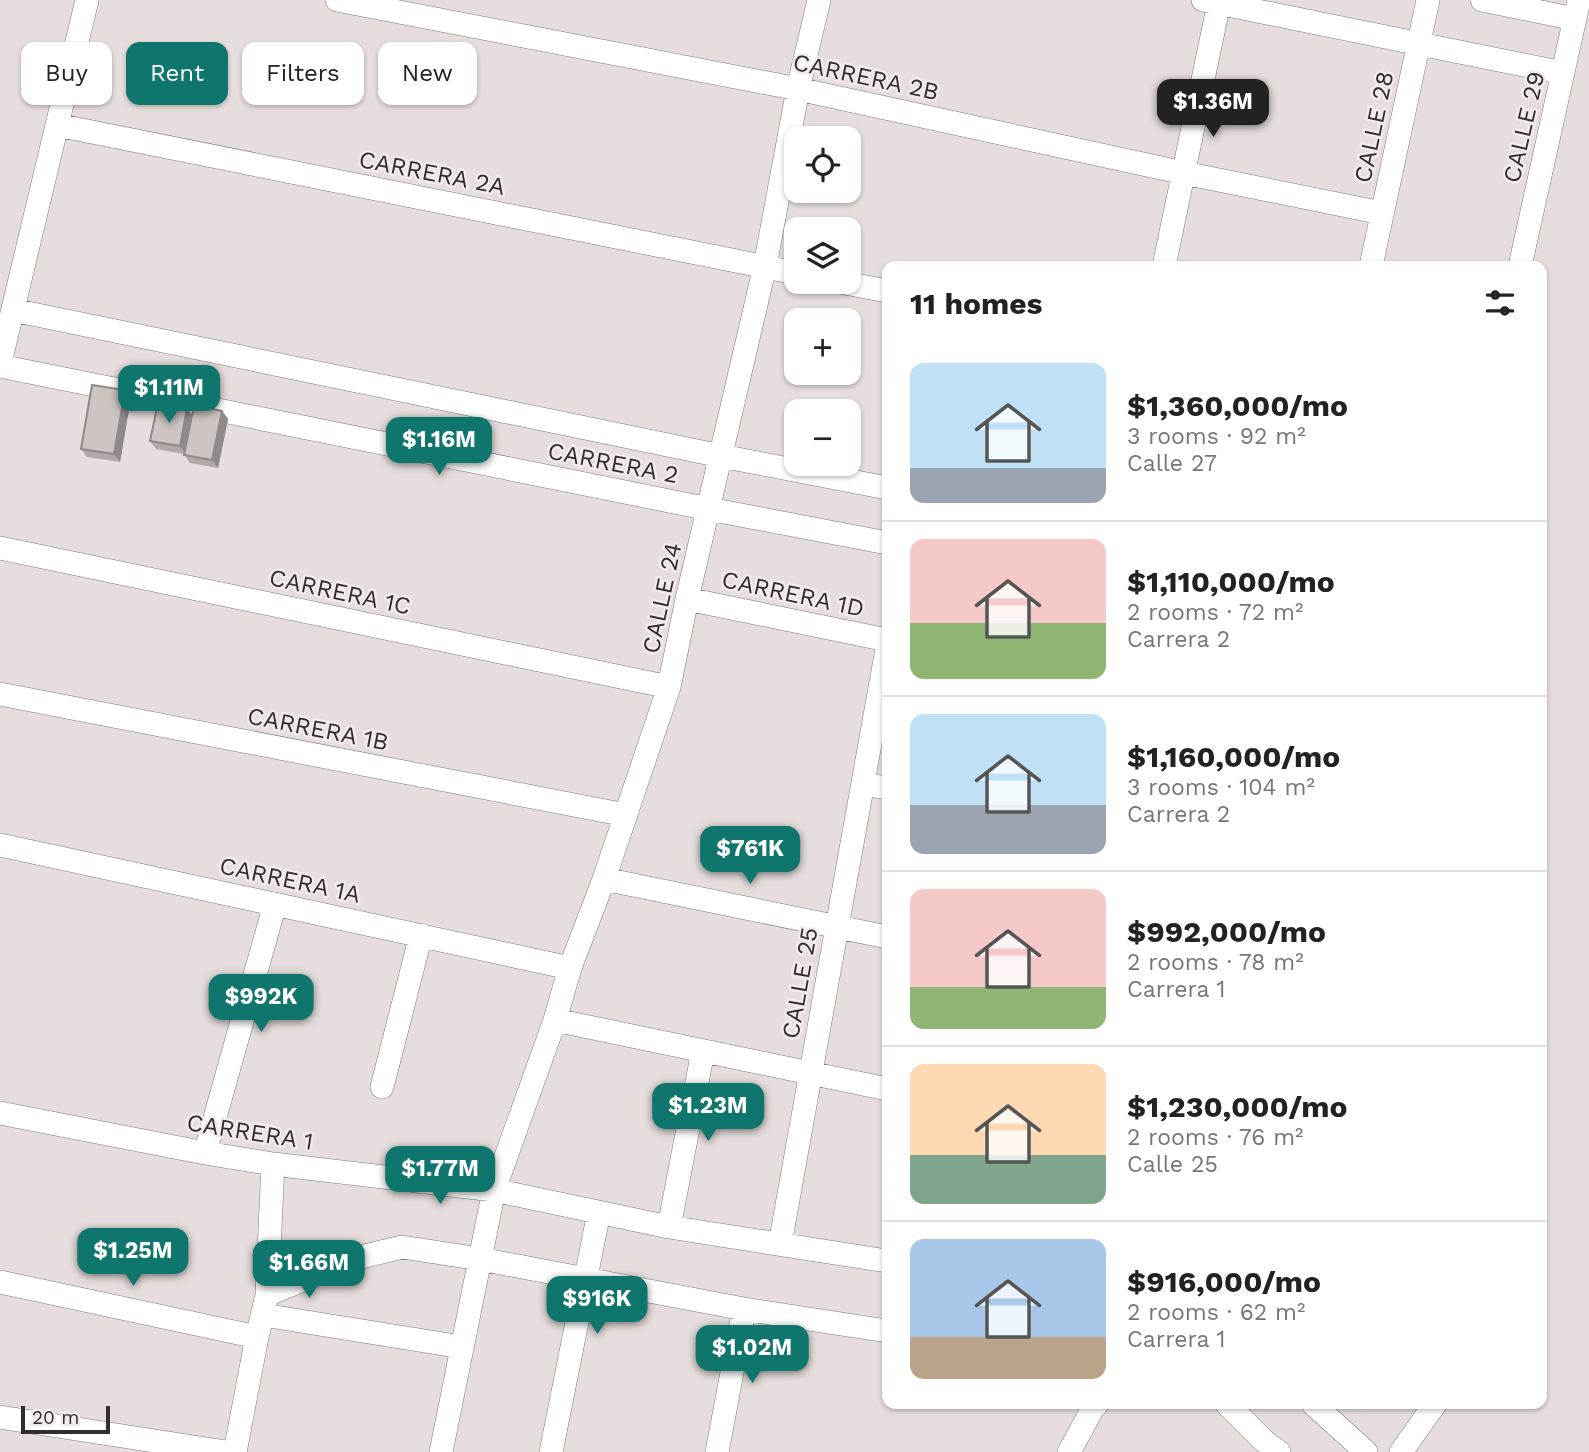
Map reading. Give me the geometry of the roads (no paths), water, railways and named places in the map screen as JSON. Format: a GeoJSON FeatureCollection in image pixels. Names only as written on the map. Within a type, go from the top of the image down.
{"type":"FeatureCollection","features":[{"type":"Feature","properties":{"kind":"street"},"geometry":{"type":"LineString","coordinates":[[0,364],[87,0]]}},
{"type":"Feature","properties":{"kind":"street","name":"CARRERA 2B"},"geometry":{"type":"LineString","coordinates":[[337,0],[798,89],[1382,213]]}},
{"type":"Feature","properties":{"kind":"street","name":"CALLE 24"},"geometry":{"type":"LineString","coordinates":[[494,1190],[669,687],[765,266],[798,89],[819,0]]}},
{"type":"Feature","properties":{"kind":"street","name":"CALLE 28"},"geometry":{"type":"LineString","coordinates":[[1372,261],[1428,0]]}},
{"type":"Feature","properties":{"kind":"street"},"geometry":{"type":"LineString","coordinates":[[1482,0],[1577,9]]}},
{"type":"Feature","properties":{"kind":"street"},"geometry":{"type":"LineString","coordinates":[[1165,261],[1184,173],[1211,2],[1563,73]]}},
{"type":"Feature","properties":{"kind":"street","name":"CALLE 29"},"geometry":{"type":"LineString","coordinates":[[1521,261],[1577,9]]}},
{"type":"Feature","properties":{"kind":"street","name":"CARRERA 2A"},"geometry":{"type":"LineString","coordinates":[[57,125],[784,270]]}},
{"type":"Feature","properties":{"kind":"street"},"geometry":{"type":"LineString","coordinates":[[861,286],[882,291]]}},
{"type":"Feature","properties":{"kind":"street","name":"CARRERA 2"},"geometry":{"type":"LineString","coordinates":[[13,310],[882,487]]}},
{"type":"Feature","properties":{"kind":"street","name":"CARRERA 2"},"geometry":{"type":"LineString","coordinates":[[0,364],[709,509],[882,541]]}},
{"type":"Feature","properties":{"kind":"street","name":"CARRERA 1C"},"geometry":{"type":"LineString","coordinates":[[0,548],[669,687]]}},
{"type":"Feature","properties":{"kind":"street","name":"CARRERA 1D"},"geometry":{"type":"LineString","coordinates":[[687,599],[882,639]]}},
{"type":"Feature","properties":{"kind":"street","name":"CALLE 25"},"geometry":{"type":"LineString","coordinates":[[780,1244],[882,677]]}},
{"type":"Feature","properties":{"kind":"street","name":"CARRERA 1B"},"geometry":{"type":"LineString","coordinates":[[0,694],[626,815]]}},
{"type":"Feature","properties":{"kind":"street"},"geometry":{"type":"LineString","coordinates":[[863,784],[882,787]]}},
{"type":"Feature","properties":{"kind":"street","name":"CARRERA 1A"},"geometry":{"type":"LineString","coordinates":[[0,845],[570,968]]}},
{"type":"Feature","properties":{"kind":"street"},"geometry":{"type":"LineString","coordinates":[[604,879],[882,936]]}},
{"type":"Feature","properties":{"kind":"street"},"geometry":{"type":"LineString","coordinates":[[205,1153],[275,904]]}},
{"type":"Feature","properties":{"kind":"street"},"geometry":{"type":"LineString","coordinates":[[382,1087],[421,936]]}},
{"type":"Feature","properties":{"kind":"street"},"geometry":{"type":"LineString","coordinates":[[555,1020],[882,1088]]}},
{"type":"Feature","properties":{"kind":"street"},"geometry":{"type":"LineString","coordinates":[[669,1227],[703,1051]]}},
{"type":"Feature","properties":{"kind":"street","name":"CARRERA 1"},"geometry":{"type":"LineString","coordinates":[[0,1113],[205,1153],[273,1164],[494,1190],[669,1227],[882,1260]]}},
{"type":"Feature","properties":{"kind":"street"},"geometry":{"type":"LineString","coordinates":[[235,1452],[262,1316],[273,1164]]}},
{"type":"Feature","properties":{"kind":"street"},"geometry":{"type":"LineString","coordinates":[[441,1452],[494,1190]]}},
{"type":"Feature","properties":{"kind":"street"},"geometry":{"type":"LineString","coordinates":[[551,1452],[599,1212]]}},
{"type":"Feature","properties":{"kind":"street"},"geometry":{"type":"LineString","coordinates":[[262,1316],[353,1259],[402,1247],[586,1278],[744,1309],[882,1330]]}},
{"type":"Feature","properties":{"kind":"street"},"geometry":{"type":"LineString","coordinates":[[0,1282],[262,1316],[462,1348]]}},
{"type":"Feature","properties":{"kind":"street"},"geometry":{"type":"LineString","coordinates":[[717,1452],[744,1309]]}},
{"type":"Feature","properties":{"kind":"street"},"geometry":{"type":"LineString","coordinates":[[1069,1452],[1092,1409]]}},
{"type":"Feature","properties":{"kind":"street"},"geometry":{"type":"LineString","coordinates":[[1232,1409],[1267,1448]]}},
{"type":"Feature","properties":{"kind":"street"},"geometry":{"type":"LineString","coordinates":[[1319,1409],[1366,1452]]}},
{"type":"Feature","properties":{"kind":"street"},"geometry":{"type":"LineString","coordinates":[[1401,1452],[1431,1409]]}},
{"type":"Feature","properties":{"kind":"street"},"geometry":{"type":"LineString","coordinates":[[0,1417],[226,1452]]}}]}
